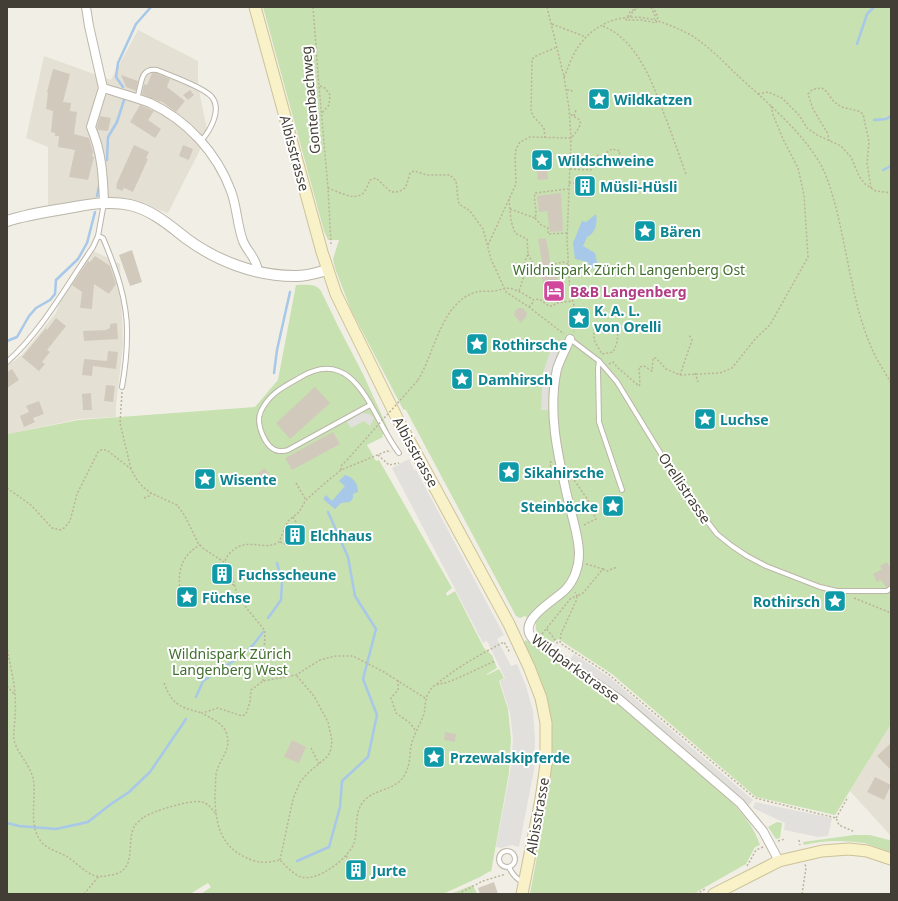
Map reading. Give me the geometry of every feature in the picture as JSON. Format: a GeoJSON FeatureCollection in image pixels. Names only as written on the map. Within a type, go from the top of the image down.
{"type":"FeatureCollection","features":[{"type":"Feature","properties":{"kind":"main road","name":"Albisstrasse"},"geometry":{"type":"LineString","coordinates":[[255,7],[327,270],[347,319],[397,418],[509,624],[536,683],[544,711],[547,751],[541,799],[523,889]]}},
{"type":"Feature","properties":{"kind":"main road"},"geometry":{"type":"LineString","coordinates":[[712,890],[779,861],[822,851],[849,849],[867,851],[891,859]]}},
{"type":"Feature","properties":{"kind":"street"},"geometry":{"type":"LineString","coordinates":[[86,7],[104,88],[91,127],[97,140],[102,160],[104,203]]}},
{"type":"Feature","properties":{"kind":"street"},"geometry":{"type":"LineString","coordinates":[[104,88],[150,103],[168,113],[191,131],[200,141],[218,165],[231,191],[243,241],[249,253],[256,262],[258,271]]}},
{"type":"Feature","properties":{"kind":"street"},"geometry":{"type":"LineString","coordinates":[[7,221],[37,214],[104,203],[123,204],[146,210],[200,248],[212,255],[234,264],[276,275],[310,275],[327,270]]}},
{"type":"Feature","properties":{"kind":"street","name":"Wildparkstrasse"},"geometry":{"type":"LineString","coordinates":[[570,339],[558,368],[554,388],[554,430],[560,466],[579,549],[579,561],[576,572],[570,584],[532,619],[528,627],[530,638],[619,699],[740,803],[763,831],[779,861]]}},
{"type":"Feature","properties":{"kind":"lane"},"geometry":{"type":"LineString","coordinates":[[137,99],[143,75],[145,72],[153,69],[204,91],[212,97],[215,104],[215,112],[208,132],[200,141]]}},
{"type":"Feature","properties":{"kind":"lane"},"geometry":{"type":"LineString","coordinates":[[7,362],[19,350],[44,319],[93,247],[98,236],[104,203]]}},
{"type":"Feature","properties":{"kind":"lane"},"geometry":{"type":"LineString","coordinates":[[98,236],[103,238],[114,265],[125,307],[127,334],[122,387]]}},
{"type":"Feature","properties":{"kind":"lane","name":"Orellistrasse"},"geometry":{"type":"LineString","coordinates":[[570,339],[599,361],[617,382],[684,490],[717,534],[732,546],[766,566],[820,587],[837,591],[887,590],[891,588]]}},
{"type":"Feature","properties":{"kind":"lane"},"geometry":{"type":"LineString","coordinates":[[599,361],[599,422],[622,490]]}},
{"type":"Feature","properties":{"kind":"lane"},"geometry":{"type":"LineString","coordinates":[[370,405],[288,450],[278,451],[271,447],[262,434],[258,422],[260,413],[266,401],[272,394],[308,372],[334,369],[353,379],[361,388],[391,442],[399,453]]}},
{"type":"Feature","properties":{"kind":"lane"},"geometry":{"type":"LineString","coordinates":[[509,867],[515,861],[515,856],[512,852],[506,850],[500,855],[499,860],[504,866],[509,867],[523,889]]}},
{"type":"Feature","properties":{"kind":"path","name":"Gontenbachweg"},"geometry":{"type":"LineString","coordinates":[[313,7],[331,240]]}},
{"type":"Feature","properties":{"kind":"path"},"geometry":{"type":"LineString","coordinates":[[328,188],[356,197],[363,193],[370,180],[376,178],[391,192],[400,193],[404,190],[410,173],[414,171],[427,175],[450,175],[456,181],[459,204],[470,211],[483,230],[491,259],[506,292],[529,307],[570,339],[574,331],[576,320],[570,293],[567,233],[571,138],[570,114],[564,77],[547,7]]}},
{"type":"Feature","properties":{"kind":"path"},"geometry":{"type":"LineString","coordinates":[[638,7],[630,12],[626,20],[642,20],[656,23],[656,20]]}},
{"type":"Feature","properties":{"kind":"path"},"geometry":{"type":"LineString","coordinates":[[652,7],[656,20]]}},
{"type":"Feature","properties":{"kind":"path"},"geometry":{"type":"LineString","coordinates":[[564,77],[577,48],[586,36],[602,26],[613,20],[628,17],[656,20],[690,35],[706,46],[771,105],[818,160],[826,176],[840,223],[852,284],[864,325],[872,349],[891,383]]}},
{"type":"Feature","properties":{"kind":"path"},"geometry":{"type":"LineString","coordinates":[[552,24],[586,36]]}},
{"type":"Feature","properties":{"kind":"path"},"geometry":{"type":"LineString","coordinates":[[602,26],[619,36],[634,51],[652,81],[686,174]]}},
{"type":"Feature","properties":{"kind":"path"},"geometry":{"type":"LineString","coordinates":[[545,138],[544,128],[533,116],[531,111],[532,58],[557,47]]}},
{"type":"Feature","properties":{"kind":"path"},"geometry":{"type":"LineString","coordinates":[[319,86],[325,88],[330,95],[330,105],[322,113]]}},
{"type":"Feature","properties":{"kind":"path"},"geometry":{"type":"LineString","coordinates":[[829,141],[828,134],[813,109],[808,94],[813,89],[822,88],[834,102],[842,107],[858,111],[863,114],[869,142],[868,163],[871,188]]}},
{"type":"Feature","properties":{"kind":"path"},"geometry":{"type":"LineString","coordinates":[[566,90],[571,90],[573,93]]}},
{"type":"Feature","properties":{"kind":"path"},"geometry":{"type":"LineString","coordinates":[[758,94],[768,92],[782,98],[799,115],[807,128],[817,135],[841,146],[852,157],[859,176],[865,184],[876,191],[891,193]]}},
{"type":"Feature","properties":{"kind":"path"},"geometry":{"type":"LineString","coordinates":[[604,367],[613,362],[639,386],[639,367],[644,366],[652,371],[653,358],[656,358],[666,369],[680,375],[695,373],[720,373],[732,368],[756,338],[770,325],[808,257],[804,195],[798,168],[783,139],[773,115],[771,105]]}},
{"type":"Feature","properties":{"kind":"path"},"geometry":{"type":"LineString","coordinates":[[574,116],[576,110]]}},
{"type":"Feature","properties":{"kind":"path"},"geometry":{"type":"LineString","coordinates":[[488,245],[516,184],[515,157],[518,146],[525,139],[530,137],[571,138],[579,129],[581,124],[580,120],[570,114]]}},
{"type":"Feature","properties":{"kind":"path"},"geometry":{"type":"LineString","coordinates":[[570,169],[589,171],[592,169],[598,155],[604,164],[608,151],[614,149],[620,151],[618,159]]}},
{"type":"Feature","properties":{"kind":"path"},"geometry":{"type":"LineString","coordinates":[[569,183],[580,183]]}},
{"type":"Feature","properties":{"kind":"path"},"geometry":{"type":"LineString","coordinates":[[535,218],[535,193],[569,189]]}},
{"type":"Feature","properties":{"kind":"path"},"geometry":{"type":"LineString","coordinates":[[509,199],[510,221],[515,233],[527,239],[528,254],[536,269]]}},
{"type":"Feature","properties":{"kind":"path"},"geometry":{"type":"LineString","coordinates":[[510,209],[535,218],[541,225],[548,228],[548,234],[567,233]]}},
{"type":"Feature","properties":{"kind":"path"},"geometry":{"type":"LineString","coordinates":[[519,291],[526,270],[524,264],[528,254]]}},
{"type":"Feature","properties":{"kind":"path"},"geometry":{"type":"LineString","coordinates":[[551,265],[563,262],[568,264]]}},
{"type":"Feature","properties":{"kind":"path"},"geometry":{"type":"LineString","coordinates":[[554,271],[569,267]]}},
{"type":"Feature","properties":{"kind":"path"},"geometry":{"type":"LineString","coordinates":[[342,470],[341,466],[418,380],[442,327],[455,305],[465,296],[473,292],[496,291],[507,288],[519,291],[534,300],[539,299],[549,306],[572,300]]}},
{"type":"Feature","properties":{"kind":"path"},"geometry":{"type":"LineString","coordinates":[[529,307],[534,300]]}},
{"type":"Feature","properties":{"kind":"path"},"geometry":{"type":"LineString","coordinates":[[602,326],[594,329],[594,340],[602,354],[613,352],[618,336],[617,331]]}},
{"type":"Feature","properties":{"kind":"path"},"geometry":{"type":"LineString","coordinates":[[680,375],[692,340],[689,335]]}},
{"type":"Feature","properties":{"kind":"path"},"geometry":{"type":"LineString","coordinates":[[695,373],[698,382]]}},
{"type":"Feature","properties":{"kind":"path"},"geometry":{"type":"LineString","coordinates":[[122,387],[120,423],[131,469],[137,480],[151,493],[177,505],[185,516],[194,537],[200,545],[224,562],[226,568],[232,576],[239,597],[265,631],[263,681]]}},
{"type":"Feature","properties":{"kind":"path"},"geometry":{"type":"LineString","coordinates":[[7,488],[31,505],[52,528],[60,530],[70,521],[77,494],[98,452],[101,449],[108,451],[131,469]]}},
{"type":"Feature","properties":{"kind":"path"},"geometry":{"type":"LineString","coordinates":[[280,542],[288,521],[299,512],[306,500],[342,470],[387,451],[399,453]]}},
{"type":"Feature","properties":{"kind":"path"},"geometry":{"type":"LineString","coordinates":[[378,455],[389,465],[399,463]]}},
{"type":"Feature","properties":{"kind":"path"},"geometry":{"type":"LineString","coordinates":[[560,466],[565,467],[588,500],[596,519],[575,530]]}},
{"type":"Feature","properties":{"kind":"path"},"geometry":{"type":"LineString","coordinates":[[296,483],[306,500]]}},
{"type":"Feature","properties":{"kind":"path"},"geometry":{"type":"LineString","coordinates":[[144,498],[149,496],[151,493]]}},
{"type":"Feature","properties":{"kind":"path"},"geometry":{"type":"LineString","coordinates":[[293,517],[296,522],[295,526]]}},
{"type":"Feature","properties":{"kind":"path"},"geometry":{"type":"LineString","coordinates":[[224,562],[230,553],[241,546],[271,546],[280,542],[288,545],[289,542]]}},
{"type":"Feature","properties":{"kind":"path"},"geometry":{"type":"LineString","coordinates":[[182,606],[178,584],[180,573],[184,560],[190,551],[200,545]]}},
{"type":"Feature","properties":{"kind":"path"},"geometry":{"type":"LineString","coordinates":[[579,561],[607,571],[616,567]]}},
{"type":"Feature","properties":{"kind":"path"},"geometry":{"type":"LineString","coordinates":[[542,634],[571,598],[583,593],[603,569]]}},
{"type":"Feature","properties":{"kind":"path"},"geometry":{"type":"LineString","coordinates":[[226,580],[228,583],[234,584]]}},
{"type":"Feature","properties":{"kind":"path"},"geometry":{"type":"LineString","coordinates":[[570,584],[577,596],[561,634],[560,643],[607,673],[755,798],[836,818]]}},
{"type":"Feature","properties":{"kind":"path"},"geometry":{"type":"LineString","coordinates":[[837,591],[891,613]]}},
{"type":"Feature","properties":{"kind":"path"},"geometry":{"type":"LineString","coordinates":[[547,629],[558,644]]}},
{"type":"Feature","properties":{"kind":"path"},"geometry":{"type":"LineString","coordinates":[[280,860],[294,874],[309,878],[324,872],[346,856],[354,844],[358,810],[363,802],[370,796],[395,785],[401,780],[408,766],[412,742],[424,713],[428,692],[451,673],[495,646],[504,642],[510,653]]}},
{"type":"Feature","properties":{"kind":"path"},"geometry":{"type":"LineString","coordinates":[[7,646],[15,695],[16,714],[14,740],[16,746],[30,768],[33,777],[35,792],[34,823],[40,840],[51,849],[66,856],[94,876],[117,874],[122,871],[126,865],[131,849],[132,831],[135,825],[144,817],[158,811],[196,801],[207,804],[215,813]]}},
{"type":"Feature","properties":{"kind":"path"},"geometry":{"type":"LineString","coordinates":[[507,655],[513,652]]}},
{"type":"Feature","properties":{"kind":"path"},"geometry":{"type":"LineString","coordinates":[[202,713],[218,708],[242,716],[246,714],[250,702],[251,690],[263,681],[296,675],[320,660],[336,656],[352,656],[384,672],[426,698]]}},
{"type":"Feature","properties":{"kind":"path"},"geometry":{"type":"LineString","coordinates":[[436,685],[447,683],[495,661]]}},
{"type":"Feature","properties":{"kind":"path"},"geometry":{"type":"LineString","coordinates":[[280,860],[293,798],[300,782],[328,756],[332,741],[328,722],[314,696],[296,675]]}},
{"type":"Feature","properties":{"kind":"path"},"geometry":{"type":"LineString","coordinates":[[398,680],[398,690],[391,698],[396,714],[410,723],[416,731]]}},
{"type":"Feature","properties":{"kind":"path"},"geometry":{"type":"LineString","coordinates":[[164,683],[169,696],[181,707],[202,713],[218,722],[226,731],[228,743],[226,754],[216,774],[215,813],[220,831],[234,851],[250,859],[261,862],[280,860]]}},
{"type":"Feature","properties":{"kind":"path"},"geometry":{"type":"LineString","coordinates":[[7,686],[15,695]]}},
{"type":"Feature","properties":{"kind":"path"},"geometry":{"type":"LineString","coordinates":[[311,748],[318,764]]}},
{"type":"Feature","properties":{"kind":"path"},"geometry":{"type":"LineString","coordinates":[[836,818],[848,797]]}},
{"type":"Feature","properties":{"kind":"path"},"geometry":{"type":"LineString","coordinates":[[836,818],[839,825],[855,832]]}},
{"type":"Feature","properties":{"kind":"path"},"geometry":{"type":"LineString","coordinates":[[744,868],[748,865],[756,850],[785,839]]}},
{"type":"Feature","properties":{"kind":"path"},"geometry":{"type":"LineString","coordinates":[[346,856],[354,866]]}},
{"type":"Feature","properties":{"kind":"path"},"geometry":{"type":"LineString","coordinates":[[802,894],[806,867]]}},
{"type":"Feature","properties":{"kind":"path"},"geometry":{"type":"LineString","coordinates":[[458,894],[483,881],[512,872]]}},
{"type":"Feature","properties":{"kind":"path"},"geometry":{"type":"LineString","coordinates":[[84,894],[99,876]]}},
{"type":"Feature","properties":{"kind":"path"},"geometry":{"type":"LineString","coordinates":[[696,894],[712,890]]}},
{"type":"Feature","properties":{"kind":"shaded area"},"geometry":{"type":"Polygon","coordinates":[[[138,30],[198,61],[198,86],[208,134],[168,213],[128,199],[102,197],[48,206],[48,147],[26,138],[44,56],[111,80],[138,30]]]}},
{"type":"Feature","properties":{"kind":"shaded area"},"geometry":{"type":"Polygon","coordinates":[[[90,249],[120,264],[123,345],[116,417],[79,419],[7,434],[7,366],[22,355],[56,313],[66,285],[90,249]]]}},
{"type":"Feature","properties":{"kind":"shaded area"},"geometry":{"type":"Polygon","coordinates":[[[552,346],[559,348],[549,381],[548,410],[541,410],[543,373],[552,346]]]}},
{"type":"Feature","properties":{"kind":"shaded area"},"geometry":{"type":"Polygon","coordinates":[[[361,413],[369,414],[374,418],[370,426],[364,421],[351,428],[347,422],[361,413]]]}},
{"type":"Feature","properties":{"kind":"shaded area"},"geometry":{"type":"Polygon","coordinates":[[[409,459],[504,635],[497,639],[511,666],[517,664],[526,686],[533,711],[535,739],[534,770],[519,847],[512,845],[501,848],[496,847],[511,767],[513,739],[510,713],[500,681],[505,678],[487,641],[483,643],[392,468],[409,459]]]}},
{"type":"Feature","properties":{"kind":"shaded area"},"geometry":{"type":"Polygon","coordinates":[[[574,654],[609,677],[753,800],[749,805],[615,691],[570,659],[574,654]]]}},
{"type":"Feature","properties":{"kind":"shaded area"},"geometry":{"type":"Polygon","coordinates":[[[891,724],[891,836],[850,791],[891,724]]]}},
{"type":"Feature","properties":{"kind":"shaded area"},"geometry":{"type":"Polygon","coordinates":[[[755,802],[832,818],[828,836],[818,837],[784,830],[785,823],[753,808],[755,802]]]}},
{"type":"Feature","properties":{"kind":"green space","name":"Wildnispark Zürich Langenberg Ost"},"geometry":{"type":"Polygon","coordinates":[[[263,7],[891,7],[891,724],[835,815],[756,797],[612,674],[558,639],[551,644],[542,638],[536,631],[536,624],[525,616],[520,618],[516,616],[406,410],[403,409],[351,310],[333,259],[339,240],[328,240],[324,231],[263,7]]]}},
{"type":"Feature","properties":{"kind":"green space","name":"Wildnispark Zürich Langenberg West"},"geometry":{"type":"Polygon","coordinates":[[[296,285],[313,286],[319,288],[321,291],[363,374],[389,431],[382,435],[383,437],[367,445],[376,461],[379,460],[452,588],[446,593],[447,596],[455,591],[484,648],[492,655],[497,668],[487,675],[499,669],[504,678],[499,681],[508,709],[511,739],[509,773],[491,872],[490,871],[443,894],[201,894],[211,887],[208,883],[190,894],[7,894],[7,434],[79,420],[255,407],[278,380],[296,285]]]}},
{"type":"Feature","properties":{"kind":"green space"},"geometry":{"type":"Polygon","coordinates":[[[526,640],[615,701],[730,800],[748,821],[755,832],[760,845],[755,847],[746,864],[693,894],[530,894],[548,791],[552,736],[549,715],[523,643],[526,640]]]}},
{"type":"Feature","properties":{"kind":"green space"},"geometry":{"type":"Polygon","coordinates":[[[777,822],[782,823],[780,838],[776,839],[768,827],[777,822]]]}},
{"type":"Feature","properties":{"kind":"green space"},"geometry":{"type":"Polygon","coordinates":[[[854,835],[870,835],[889,840],[891,841],[891,852],[856,842],[826,841],[804,845],[803,842],[854,835]]]}},
{"type":"Feature","properties":{"kind":"green space"},"geometry":{"type":"Polygon","coordinates":[[[473,885],[477,894],[450,894],[473,885]]]}},
{"type":"Feature","properties":{"kind":"water"},"geometry":{"type":"Polygon","coordinates":[[[596,214],[597,221],[594,231],[587,237],[583,246],[595,253],[598,267],[590,269],[588,262],[575,259],[573,243],[582,221],[586,222],[596,214]]]}},
{"type":"Feature","properties":{"kind":"water"},"geometry":{"type":"Polygon","coordinates":[[[345,475],[354,481],[358,492],[353,494],[353,498],[350,502],[341,503],[335,509],[323,499],[326,495],[332,501],[345,486],[339,481],[345,475]]]}},
{"type":"Feature","properties":{"kind":"building"},"geometry":{"type":"Polygon","coordinates":[[[53,69],[70,74],[63,102],[71,103],[70,111],[77,112],[74,134],[89,138],[93,152],[92,156],[94,157],[88,180],[69,177],[75,150],[58,147],[59,136],[55,136],[55,133],[51,132],[53,111],[46,109],[47,92],[53,69]]]}},
{"type":"Feature","properties":{"kind":"building"},"geometry":{"type":"Polygon","coordinates":[[[152,73],[156,73],[170,79],[167,87],[185,101],[176,112],[161,101],[160,102],[142,94],[144,84],[147,85],[152,73]]]}},
{"type":"Feature","properties":{"kind":"building"},"geometry":{"type":"Polygon","coordinates":[[[121,75],[138,81],[136,91],[126,87],[121,75]]]}},
{"type":"Feature","properties":{"kind":"building"},"geometry":{"type":"Polygon","coordinates":[[[190,90],[194,95],[188,100],[183,95],[190,90]]]}},
{"type":"Feature","properties":{"kind":"building"},"geometry":{"type":"Polygon","coordinates":[[[140,105],[154,111],[148,120],[161,129],[155,138],[130,122],[140,105]]]}},
{"type":"Feature","properties":{"kind":"building"},"geometry":{"type":"Polygon","coordinates":[[[100,116],[111,118],[108,131],[98,130],[97,127],[100,116]]]}},
{"type":"Feature","properties":{"kind":"building"},"geometry":{"type":"Polygon","coordinates":[[[134,145],[149,152],[146,158],[148,159],[133,192],[124,188],[122,191],[116,188],[116,185],[134,145]]]}},
{"type":"Feature","properties":{"kind":"building"},"geometry":{"type":"Polygon","coordinates":[[[183,145],[193,149],[189,160],[179,156],[183,145]]]}},
{"type":"Feature","properties":{"kind":"building"},"geometry":{"type":"Polygon","coordinates":[[[547,169],[548,179],[538,180],[537,170],[547,169]]]}},
{"type":"Feature","properties":{"kind":"building","name":"Müsli-Hüsli"},"geometry":{"type":"Polygon","coordinates":[[[580,177],[591,177],[591,198],[582,198],[580,177]]]}},
{"type":"Feature","properties":{"kind":"building"},"geometry":{"type":"Polygon","coordinates":[[[561,193],[563,231],[550,232],[547,211],[539,212],[537,196],[561,193]]]}},
{"type":"Feature","properties":{"kind":"building"},"geometry":{"type":"Polygon","coordinates":[[[546,238],[552,271],[556,271],[561,296],[546,299],[541,273],[544,273],[538,239],[546,238]]]}},
{"type":"Feature","properties":{"kind":"building"},"geometry":{"type":"Polygon","coordinates":[[[132,250],[142,282],[130,286],[119,255],[132,250]]]}},
{"type":"Feature","properties":{"kind":"building"},"geometry":{"type":"Polygon","coordinates":[[[95,256],[110,266],[116,284],[109,294],[94,284],[92,309],[80,308],[82,292],[72,285],[88,261],[90,262],[95,256]]]}},
{"type":"Feature","properties":{"kind":"building"},"geometry":{"type":"Polygon","coordinates":[[[581,286],[586,288],[586,293],[582,296],[573,292],[581,286]]]}},
{"type":"Feature","properties":{"kind":"building"},"geometry":{"type":"Polygon","coordinates":[[[518,308],[523,308],[527,313],[526,317],[521,323],[514,315],[518,308]]]}},
{"type":"Feature","properties":{"kind":"building"},"geometry":{"type":"Polygon","coordinates":[[[56,318],[66,326],[47,350],[50,352],[42,362],[45,364],[39,371],[22,357],[56,318]]]}},
{"type":"Feature","properties":{"kind":"building"},"geometry":{"type":"Polygon","coordinates":[[[117,323],[118,339],[84,341],[83,331],[106,330],[110,328],[110,324],[117,323]]]}},
{"type":"Feature","properties":{"kind":"building"},"geometry":{"type":"Polygon","coordinates":[[[108,351],[118,352],[116,369],[93,366],[92,376],[82,375],[84,359],[107,361],[108,351]]]}},
{"type":"Feature","properties":{"kind":"building"},"geometry":{"type":"Polygon","coordinates":[[[12,369],[19,380],[7,388],[7,372],[12,369]]]}},
{"type":"Feature","properties":{"kind":"building"},"geometry":{"type":"Polygon","coordinates":[[[106,385],[115,386],[113,402],[104,401],[106,385]]]}},
{"type":"Feature","properties":{"kind":"building"},"geometry":{"type":"Polygon","coordinates":[[[315,387],[330,403],[290,439],[276,423],[315,387]]]}},
{"type":"Feature","properties":{"kind":"building"},"geometry":{"type":"Polygon","coordinates":[[[91,393],[92,410],[83,410],[82,394],[91,393]]]}},
{"type":"Feature","properties":{"kind":"building"},"geometry":{"type":"Polygon","coordinates":[[[39,401],[44,414],[33,418],[35,422],[24,427],[20,416],[29,412],[26,406],[39,401]]]}},
{"type":"Feature","properties":{"kind":"building"},"geometry":{"type":"Polygon","coordinates":[[[333,432],[340,444],[292,470],[285,458],[333,432]]]}},
{"type":"Feature","properties":{"kind":"building"},"geometry":{"type":"Polygon","coordinates":[[[265,468],[272,479],[264,484],[258,473],[265,468]]]}},
{"type":"Feature","properties":{"kind":"building","name":"Elchhaus"},"geometry":{"type":"Polygon","coordinates":[[[290,524],[306,530],[300,546],[284,540],[290,524]]]}},
{"type":"Feature","properties":{"kind":"building"},"geometry":{"type":"Polygon","coordinates":[[[887,562],[891,569],[891,584],[886,587],[881,580],[877,582],[873,574],[882,569],[880,566],[887,562]]]}},
{"type":"Feature","properties":{"kind":"building","name":"Fuchsscheune"},"geometry":{"type":"Polygon","coordinates":[[[221,565],[228,576],[223,580],[214,569],[221,565]]]}},
{"type":"Feature","properties":{"kind":"building"},"geometry":{"type":"Polygon","coordinates":[[[445,732],[456,734],[455,742],[444,740],[445,732]]]}},
{"type":"Feature","properties":{"kind":"building"},"geometry":{"type":"Polygon","coordinates":[[[292,740],[306,747],[299,763],[284,757],[292,740]]]}},
{"type":"Feature","properties":{"kind":"building"},"geometry":{"type":"Polygon","coordinates":[[[891,743],[891,770],[877,756],[891,743]]]}},
{"type":"Feature","properties":{"kind":"building"},"geometry":{"type":"Polygon","coordinates":[[[875,777],[891,785],[884,800],[867,792],[875,777]]]}},
{"type":"Feature","properties":{"kind":"building","name":"Jurte"},"geometry":{"type":"Polygon","coordinates":[[[354,866],[358,866],[360,870],[358,874],[354,874],[352,872],[352,868],[354,866]]]}},
{"type":"Feature","properties":{"kind":"building"},"geometry":{"type":"Polygon","coordinates":[[[494,882],[498,894],[480,894],[478,888],[494,882]]]}},
{"type":"Feature","properties":{"kind":"waterway"},"geometry":{"type":"LineString","coordinates":[[123,87],[116,77],[118,63],[136,24],[151,7]]}},
{"type":"Feature","properties":{"kind":"waterway"},"geometry":{"type":"LineString","coordinates":[[857,44],[867,14],[874,7]]}},
{"type":"Feature","properties":{"kind":"waterway"},"geometry":{"type":"LineString","coordinates":[[107,160],[108,137],[117,122],[124,100]]}},
{"type":"Feature","properties":{"kind":"waterway"},"geometry":{"type":"LineString","coordinates":[[874,120],[886,119],[891,116]]}},
{"type":"Feature","properties":{"kind":"waterway"},"geometry":{"type":"LineString","coordinates":[[883,170],[891,166]]}},
{"type":"Feature","properties":{"kind":"waterway"},"geometry":{"type":"LineString","coordinates":[[97,196],[99,186]]}},
{"type":"Feature","properties":{"kind":"waterway"},"geometry":{"type":"LineString","coordinates":[[7,341],[17,337],[29,316],[36,308],[50,300],[55,294],[56,280],[78,259],[87,243],[95,212]]}},
{"type":"Feature","properties":{"kind":"waterway"},"geometry":{"type":"LineString","coordinates":[[274,373],[277,350],[290,292]]}},
{"type":"Feature","properties":{"kind":"waterway"},"geometry":{"type":"LineString","coordinates":[[297,861],[329,847],[340,807],[342,781],[368,757],[377,715],[363,679],[376,629],[355,596],[348,557],[328,512]]}},
{"type":"Feature","properties":{"kind":"waterway"},"geometry":{"type":"LineString","coordinates":[[268,618],[281,600],[282,582],[277,563]]}},
{"type":"Feature","properties":{"kind":"waterway"},"geometry":{"type":"LineString","coordinates":[[196,697],[203,681],[244,654],[263,632]]}},
{"type":"Feature","properties":{"kind":"waterway"},"geometry":{"type":"LineString","coordinates":[[7,823],[19,826],[56,829],[88,822],[129,792],[150,772],[186,719]]}},
{"type":"Feature","properties":{"kind":"place","name":"Wildkatzen"},"geometry":{"type":"Point","coordinates":[599,99]}},
{"type":"Feature","properties":{"kind":"place","name":"Wildschweine"},"geometry":{"type":"Point","coordinates":[542,160]}},
{"type":"Feature","properties":{"kind":"place","name":"Müsli-Hüsli"},"geometry":{"type":"Point","coordinates":[585,186]}},
{"type":"Feature","properties":{"kind":"place","name":"Bären"},"geometry":{"type":"Point","coordinates":[645,231]}},
{"type":"Feature","properties":{"kind":"place","name":"B&B Langenberg"},"geometry":{"type":"Point","coordinates":[554,291]}},
{"type":"Feature","properties":{"kind":"place","name":"K. A. L. von Orelli"},"geometry":{"type":"Point","coordinates":[579,318]}},
{"type":"Feature","properties":{"kind":"place","name":"Rothirsche"},"geometry":{"type":"Point","coordinates":[477,344]}},
{"type":"Feature","properties":{"kind":"place","name":"Damhirsch"},"geometry":{"type":"Point","coordinates":[462,379]}},
{"type":"Feature","properties":{"kind":"place","name":"Luchse"},"geometry":{"type":"Point","coordinates":[705,419]}},
{"type":"Feature","properties":{"kind":"place","name":"Sikahirsche"},"geometry":{"type":"Point","coordinates":[509,472]}},
{"type":"Feature","properties":{"kind":"place","name":"Wisente"},"geometry":{"type":"Point","coordinates":[205,479]}},
{"type":"Feature","properties":{"kind":"place","name":"Steinböcke"},"geometry":{"type":"Point","coordinates":[613,506]}},
{"type":"Feature","properties":{"kind":"place","name":"Elchhaus"},"geometry":{"type":"Point","coordinates":[295,535]}},
{"type":"Feature","properties":{"kind":"place","name":"Fuchsscheune"},"geometry":{"type":"Point","coordinates":[222,574]}},
{"type":"Feature","properties":{"kind":"place","name":"Füchse"},"geometry":{"type":"Point","coordinates":[187,597]}},
{"type":"Feature","properties":{"kind":"place","name":"Rothirsch"},"geometry":{"type":"Point","coordinates":[835,601]}},
{"type":"Feature","properties":{"kind":"place","name":"Przewalskipferde"},"geometry":{"type":"Point","coordinates":[434,757]}},
{"type":"Feature","properties":{"kind":"place","name":"Jurte"},"geometry":{"type":"Point","coordinates":[356,870]}}]}
